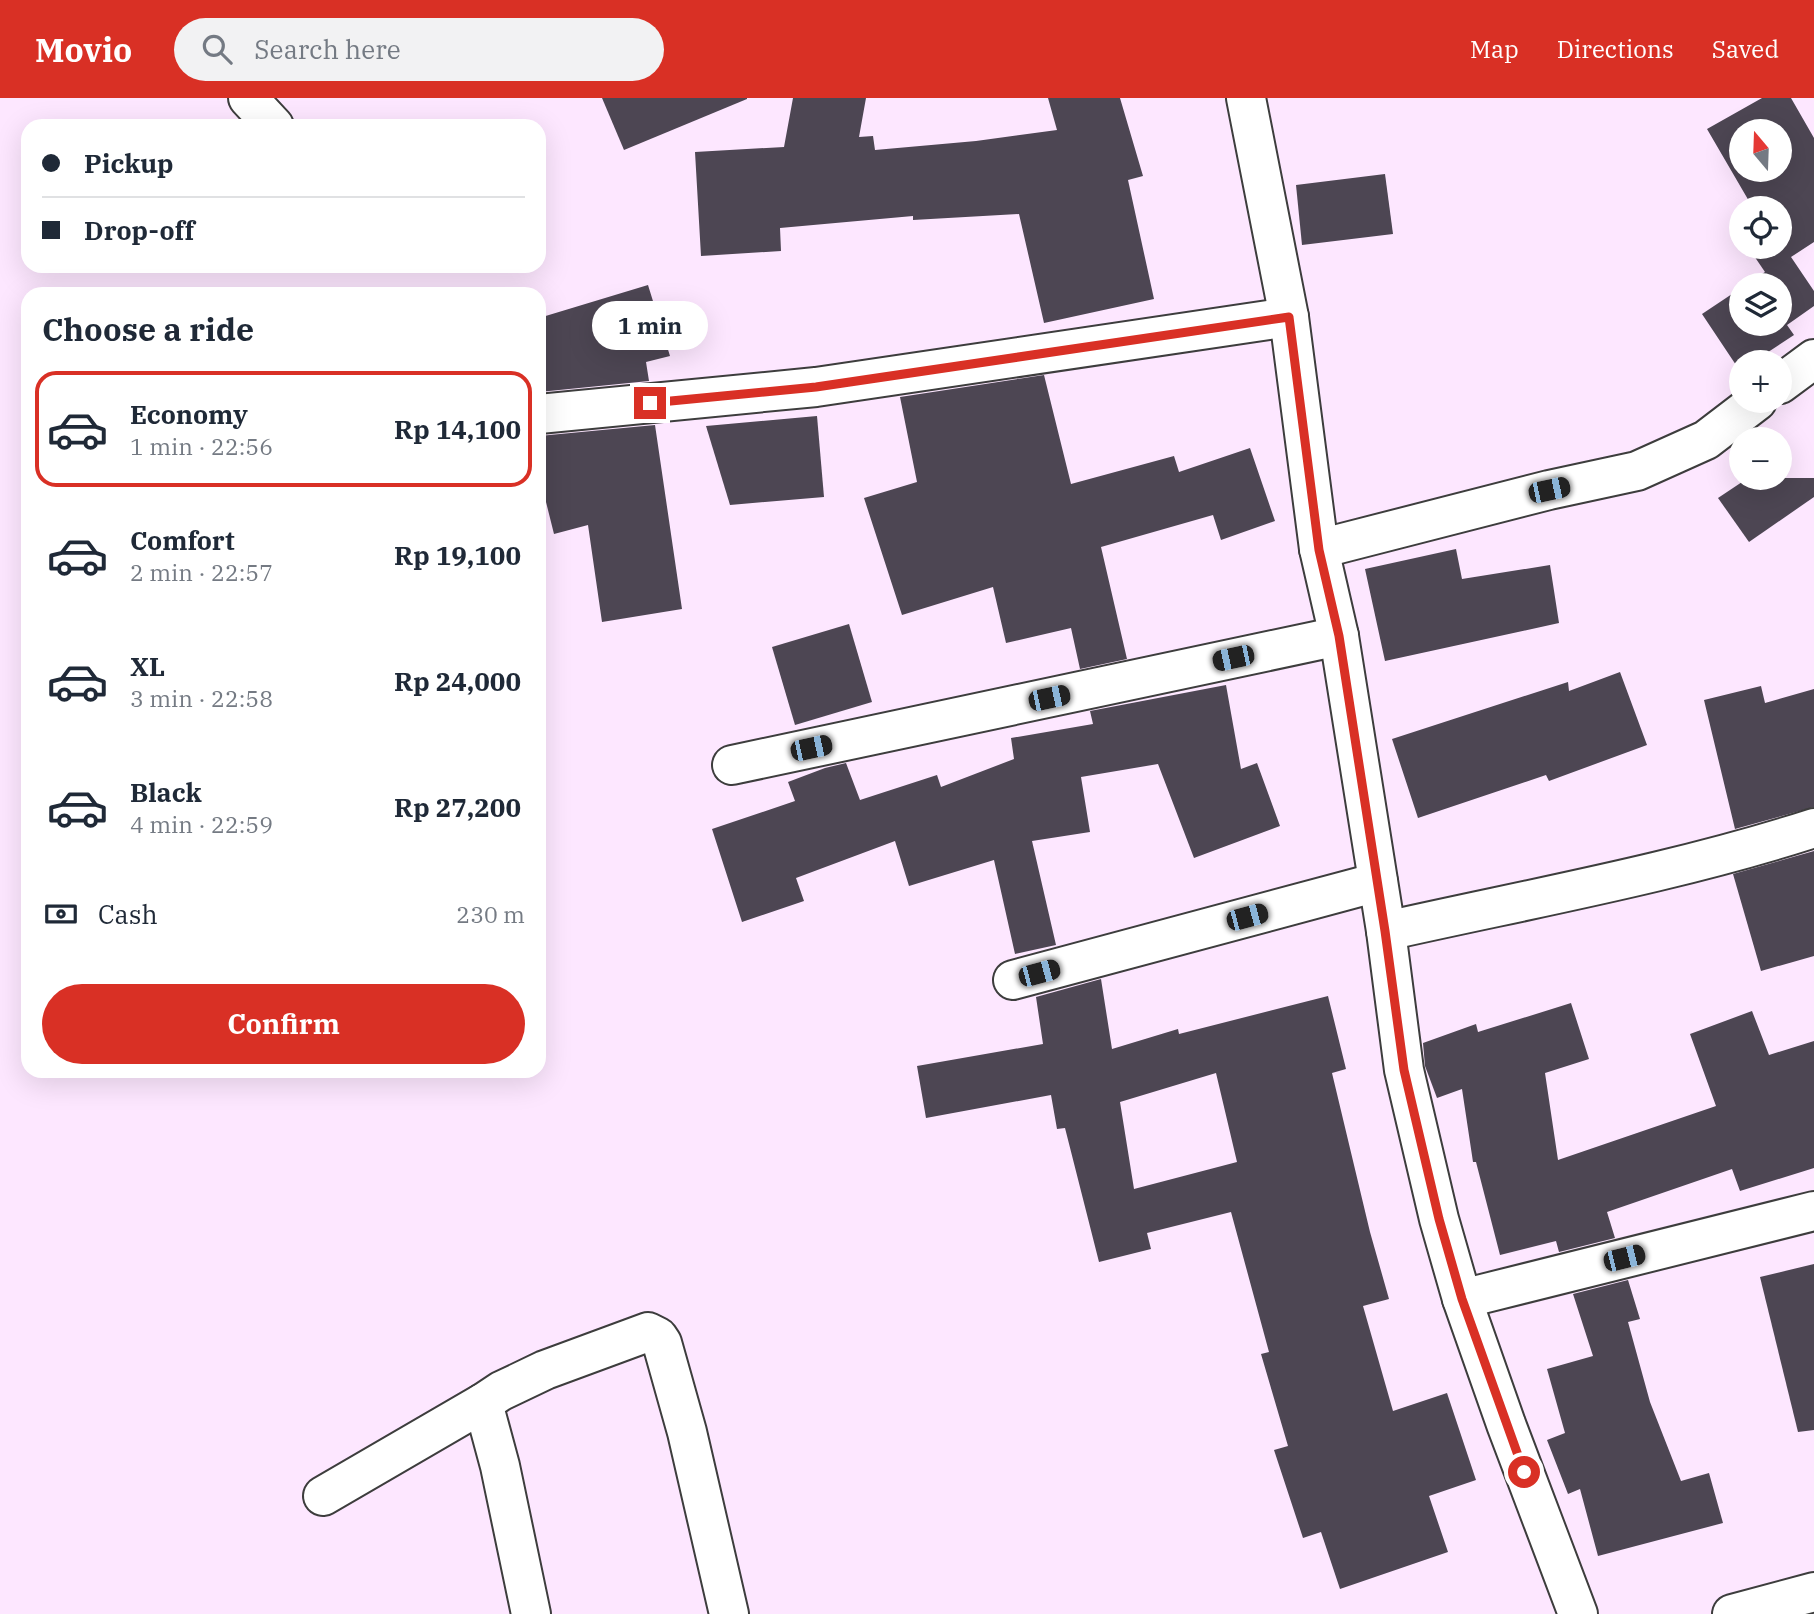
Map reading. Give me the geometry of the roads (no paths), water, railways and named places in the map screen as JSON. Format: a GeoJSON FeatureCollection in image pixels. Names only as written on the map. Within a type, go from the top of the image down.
{"type":"FeatureCollection","features":[{"type":"Feature","properties":{"kind":"street"},"geometry":{"type":"LineString","coordinates":[[248,98],[268,119]]}},
{"type":"Feature","properties":{"kind":"street"},"geometry":{"type":"LineString","coordinates":[[1245,98],[1289,317],[1319,550],[1339,636],[1378,882],[1404,1070],[1439,1219],[1462,1299],[1578,1614]]}},
{"type":"Feature","properties":{"kind":"street"},"geometry":{"type":"LineString","coordinates":[[546,413],[816,387],[1289,317]]}},
{"type":"Feature","properties":{"kind":"street"},"geometry":{"type":"LineString","coordinates":[[1792,375],[1814,359]]}},
{"type":"Feature","properties":{"kind":"street"},"geometry":{"type":"LineString","coordinates":[[1319,550],[1549,490],[1637,471],[1706,440],[1741,413]]}},
{"type":"Feature","properties":{"kind":"street"},"geometry":{"type":"LineString","coordinates":[[732,765],[1339,636]]}},
{"type":"Feature","properties":{"kind":"street"},"geometry":{"type":"LineString","coordinates":[[1385,931],[1639,874],[1767,843],[1814,828]]}},
{"type":"Feature","properties":{"kind":"street"},"geometry":{"type":"LineString","coordinates":[[1013,980],[1378,882]]}},
{"type":"Feature","properties":{"kind":"street"},"geometry":{"type":"LineString","coordinates":[[1462,1299],[1814,1211]]}},
{"type":"Feature","properties":{"kind":"street"},"geometry":{"type":"LineString","coordinates":[[323,1496],[501,1391],[557,1365],[649,1332],[659,1337],[662,1343],[687,1432],[730,1614]]}},
{"type":"Feature","properties":{"kind":"street"},"geometry":{"type":"LineString","coordinates":[[483,1403],[500,1466],[531,1614]]}},
{"type":"Feature","properties":{"kind":"street"},"geometry":{"type":"LineString","coordinates":[[1732,1614],[1814,1592]]}}]}
